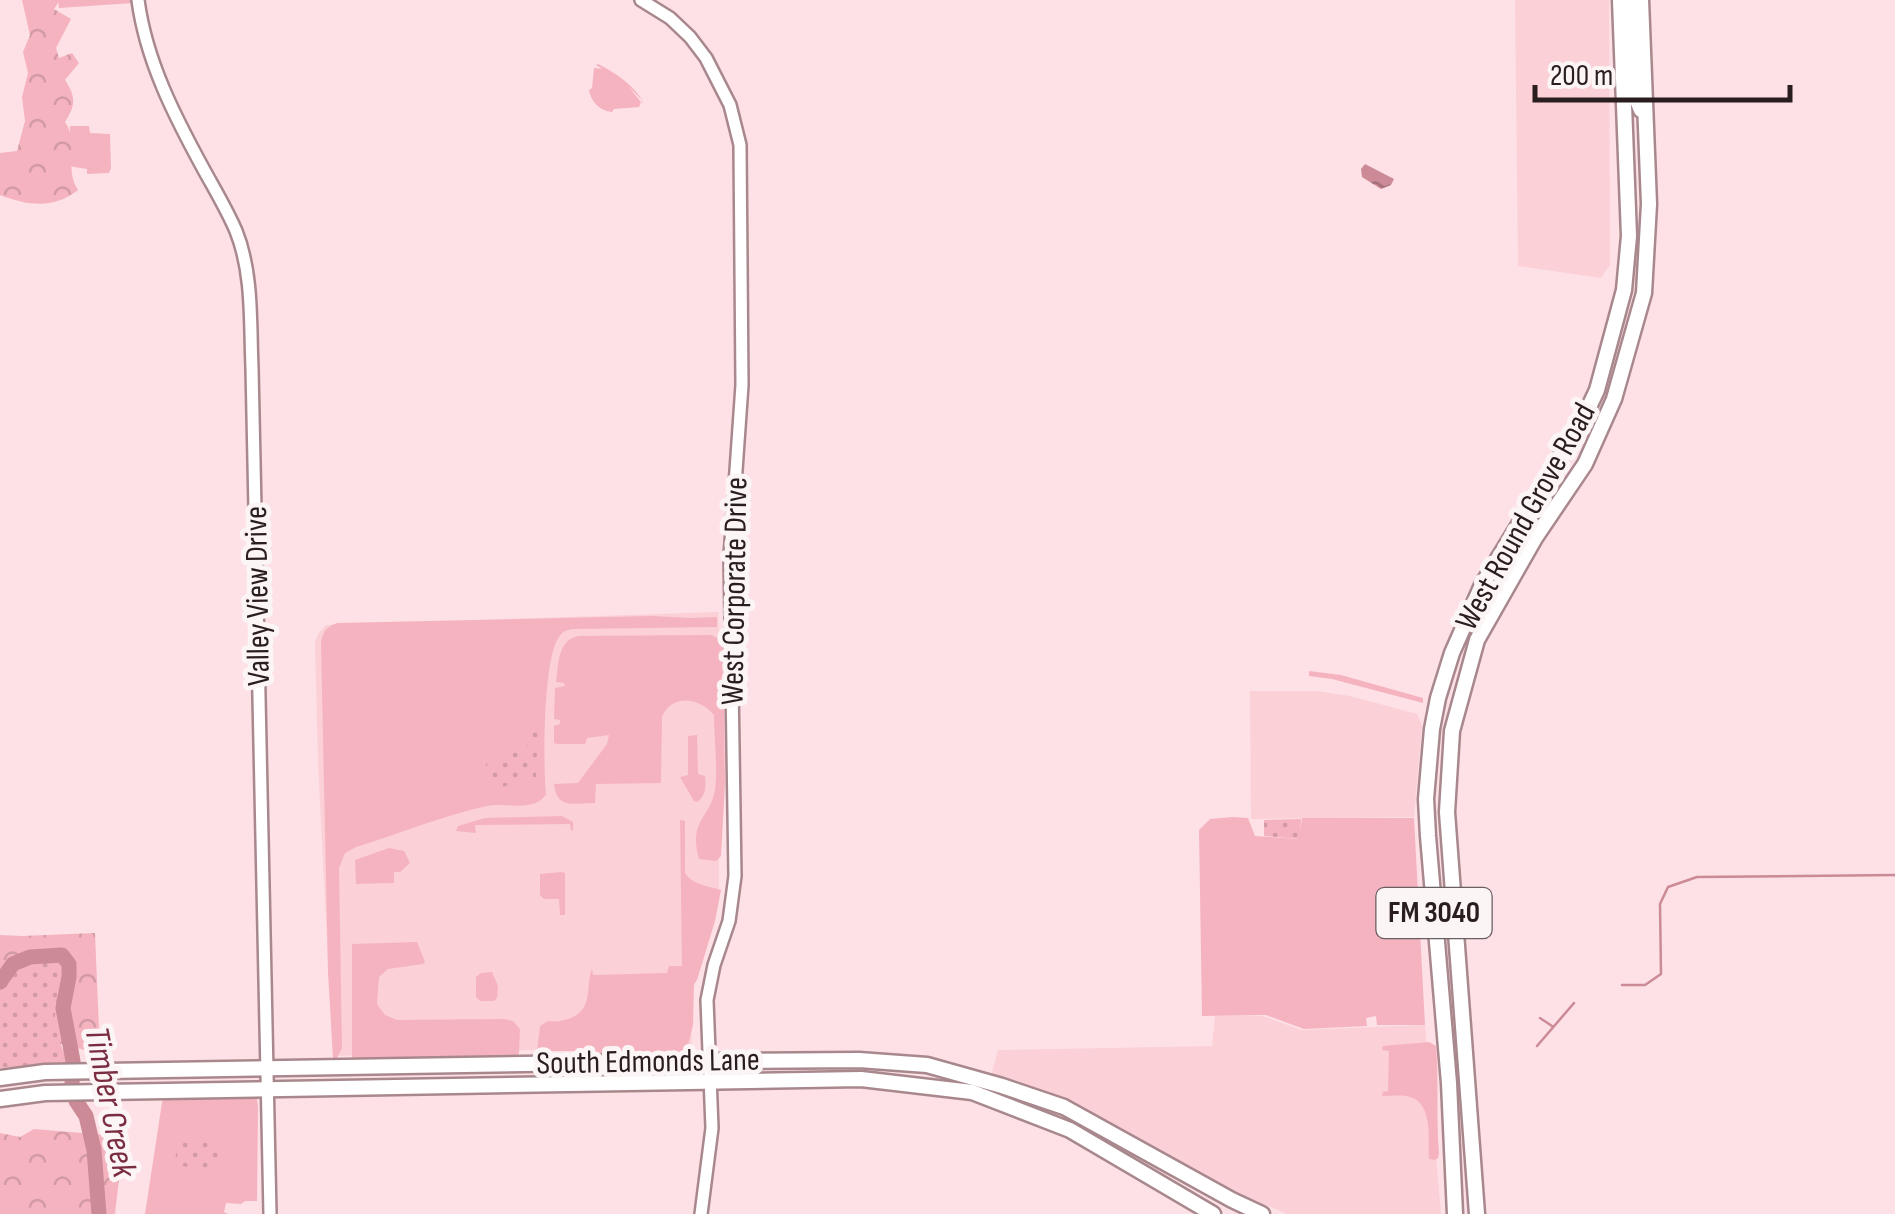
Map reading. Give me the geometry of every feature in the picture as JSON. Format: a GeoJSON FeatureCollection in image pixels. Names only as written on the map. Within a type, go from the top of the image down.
{"type":"FeatureCollection","features":[{"type":"Feature","properties":{"kind":"main road","name":"West Round Grove Road"},"geometry":{"type":"LineString","coordinates":[[1455,1214],[1449,1083],[1426,799],[1432,729],[1438,698],[1467,616],[1582,422],[1597,390],[1612,340],[1624,290],[1629,236],[1620,0]]}},
{"type":"Feature","properties":{"kind":"main road"},"geometry":{"type":"LineString","coordinates":[[1630,0],[1634,92],[1646,125]]}},
{"type":"Feature","properties":{"kind":"main road","name":"West Round Grove Road"},"geometry":{"type":"LineString","coordinates":[[1476,1214],[1446,812],[1452,731],[1477,640],[1535,538],[1585,464],[1614,399],[1644,293],[1650,204],[1641,0]]}},
{"type":"Feature","properties":{"kind":"main road","name":"South Edmonds Lane"},"geometry":{"type":"LineString","coordinates":[[0,1078],[45,1072],[708,1060],[859,1060],[927,1065],[1064,1106],[1262,1214]]}},
{"type":"Feature","properties":{"kind":"main road"},"geometry":{"type":"LineString","coordinates":[[530,1064],[530,1084]]}},
{"type":"Feature","properties":{"kind":"main road","name":"South Edmonds Lane"},"geometry":{"type":"LineString","coordinates":[[0,1099],[45,1094],[878,1080],[972,1092],[1070,1130],[1213,1214]]}},
{"type":"Feature","properties":{"kind":"main road"},"geometry":{"type":"LineString","coordinates":[[1140,1170],[1150,1154]]}},
{"type":"Feature","properties":{"kind":"street","name":"Valley View Drive"},"geometry":{"type":"LineString","coordinates":[[138,0],[150,56],[181,127],[238,234],[247,278],[270,1214]]}},
{"type":"Feature","properties":{"kind":"street","name":"West Corporate Drive"},"geometry":{"type":"LineString","coordinates":[[641,0],[670,18],[706,58],[730,106],[740,145],[742,384],[730,556],[735,876],[729,922],[709,984],[712,1128],[701,1214]]}},
{"type":"Feature","properties":{"kind":"shaded area"},"geometry":{"type":"Polygon","coordinates":[[[1515,0],[1609,0],[1610,265],[1601,278],[1518,266],[1515,0]]]}},
{"type":"Feature","properties":{"kind":"shaded area"},"geometry":{"type":"Polygon","coordinates":[[[718,612],[719,892],[690,998],[692,1045],[333,1056],[318,764],[318,634],[326,625],[718,612]]]}},
{"type":"Feature","properties":{"kind":"shaded area"},"geometry":{"type":"Polygon","coordinates":[[[1250,691],[1316,691],[1417,714],[1422,725],[1414,817],[1251,819],[1250,691]]]}},
{"type":"Feature","properties":{"kind":"shaded area"},"geometry":{"type":"Polygon","coordinates":[[[1215,1016],[1263,1016],[1301,1030],[1425,1025],[1441,1214],[1287,1214],[1200,1177],[1099,1118],[991,1077],[998,1050],[1212,1046],[1215,1016]]]}},
{"type":"Feature","properties":{"kind":"green space"},"geometry":{"type":"Polygon","coordinates":[[[22,0],[60,0],[54,9],[71,19],[56,48],[59,58],[72,53],[79,63],[65,80],[73,96],[65,122],[78,190],[50,203],[21,202],[0,195],[0,153],[17,151],[25,121],[22,97],[28,73],[23,52],[30,35],[22,0]]]}},
{"type":"Feature","properties":{"kind":"green space"},"geometry":{"type":"Polygon","coordinates":[[[58,0],[132,0],[133,3],[59,8],[58,0]]]}},
{"type":"Feature","properties":{"kind":"green space"},"geometry":{"type":"Polygon","coordinates":[[[598,64],[629,84],[643,104],[628,86],[641,102],[639,107],[612,112],[597,105],[589,90],[594,68],[602,69],[598,64]]]}},
{"type":"Feature","properties":{"kind":"green space"},"geometry":{"type":"Polygon","coordinates":[[[70,126],[89,126],[90,133],[110,134],[109,173],[87,174],[87,169],[68,166],[70,126]]]}},
{"type":"Feature","properties":{"kind":"green space"},"geometry":{"type":"Polygon","coordinates":[[[717,617],[717,627],[572,629],[559,637],[547,689],[546,794],[541,800],[528,805],[471,810],[345,853],[339,868],[342,1048],[333,1058],[321,643],[326,630],[337,623],[717,617]]]}},
{"type":"Feature","properties":{"kind":"green space"},"geometry":{"type":"Polygon","coordinates":[[[711,635],[723,645],[725,783],[721,856],[716,861],[699,859],[696,846],[698,828],[712,800],[716,781],[714,715],[701,705],[679,701],[662,717],[661,783],[596,784],[595,803],[574,804],[559,798],[554,784],[578,783],[607,744],[609,735],[587,738],[585,744],[554,743],[554,726],[560,724],[560,720],[554,719],[555,688],[565,686],[556,682],[560,654],[566,643],[578,636],[711,635]]]}},
{"type":"Feature","properties":{"kind":"green space"},"geometry":{"type":"Polygon","coordinates":[[[1309,671],[1341,675],[1423,698],[1423,703],[1309,676],[1309,671]]]}},
{"type":"Feature","properties":{"kind":"green space"},"geometry":{"type":"Polygon","coordinates":[[[537,729],[541,747],[537,750],[536,777],[492,790],[485,759],[527,750],[527,731],[537,729]]]}},
{"type":"Feature","properties":{"kind":"green space"},"geometry":{"type":"Polygon","coordinates":[[[697,735],[698,774],[705,776],[705,783],[704,794],[697,802],[680,777],[688,775],[688,736],[697,735]]]}},
{"type":"Feature","properties":{"kind":"green space"},"geometry":{"type":"Polygon","coordinates":[[[562,816],[573,822],[573,831],[570,824],[475,825],[476,833],[456,831],[458,826],[485,818],[562,816]]]}},
{"type":"Feature","properties":{"kind":"green space"},"geometry":{"type":"Polygon","coordinates":[[[1248,818],[1255,836],[1299,839],[1302,818],[1414,818],[1425,1025],[1377,1025],[1376,1016],[1366,1018],[1367,1026],[1304,1029],[1266,1015],[1202,1016],[1199,830],[1210,819],[1248,818]]]}},
{"type":"Feature","properties":{"kind":"green space"},"geometry":{"type":"Polygon","coordinates":[[[1301,819],[1300,839],[1264,836],[1264,820],[1301,819]]]}},
{"type":"Feature","properties":{"kind":"green space"},"geometry":{"type":"Polygon","coordinates":[[[680,820],[685,821],[685,873],[696,883],[721,890],[694,984],[693,1025],[687,1049],[676,1054],[609,1056],[593,1051],[537,1051],[540,1026],[571,1018],[583,1009],[592,969],[593,975],[667,973],[669,966],[682,966],[680,820]]]}},
{"type":"Feature","properties":{"kind":"green space"},"geometry":{"type":"Polygon","coordinates":[[[389,848],[404,851],[410,863],[394,872],[394,883],[356,884],[355,860],[389,848]]]}},
{"type":"Feature","properties":{"kind":"green space"},"geometry":{"type":"Polygon","coordinates":[[[562,872],[565,915],[560,915],[559,899],[544,899],[540,895],[540,874],[562,872]]]}},
{"type":"Feature","properties":{"kind":"green space"},"geometry":{"type":"Polygon","coordinates":[[[95,933],[100,1054],[19,1033],[0,1023],[0,935],[95,933]]]}},
{"type":"Feature","properties":{"kind":"green space"},"geometry":{"type":"Polygon","coordinates":[[[417,942],[423,964],[388,969],[379,977],[377,1004],[385,1015],[397,1020],[513,1021],[520,1029],[515,1060],[358,1062],[352,1057],[352,944],[417,942]]]}},
{"type":"Feature","properties":{"kind":"green space"},"geometry":{"type":"Polygon","coordinates":[[[41,962],[56,962],[59,972],[54,1026],[68,1064],[0,1068],[0,989],[18,970],[41,962]]]}},
{"type":"Feature","properties":{"kind":"green space"},"geometry":{"type":"Polygon","coordinates":[[[492,972],[498,986],[497,998],[480,1001],[476,997],[476,977],[492,972]]]}},
{"type":"Feature","properties":{"kind":"green space"},"geometry":{"type":"Polygon","coordinates":[[[1429,1042],[1436,1046],[1437,1059],[1439,1153],[1435,1160],[1429,1159],[1428,1122],[1421,1105],[1406,1096],[1382,1096],[1388,1091],[1389,1051],[1382,1050],[1383,1046],[1429,1042]]]}},
{"type":"Feature","properties":{"kind":"green space"},"geometry":{"type":"Polygon","coordinates":[[[250,1095],[257,1099],[258,1107],[257,1201],[226,1203],[224,1212],[228,1214],[145,1214],[163,1096],[250,1095]]]}},
{"type":"Feature","properties":{"kind":"green space"},"geometry":{"type":"Polygon","coordinates":[[[34,1129],[117,1136],[119,1179],[115,1214],[0,1214],[0,1133],[20,1137],[34,1129]]]}},
{"type":"Feature","properties":{"kind":"green space"},"geometry":{"type":"Polygon","coordinates":[[[183,1137],[219,1143],[222,1146],[218,1170],[177,1165],[178,1140],[183,1137]]]}},
{"type":"Feature","properties":{"kind":"water"},"geometry":{"type":"Polygon","coordinates":[[[1365,164],[1394,179],[1391,185],[1381,189],[1362,177],[1365,164]]]}},
{"type":"Feature","properties":{"kind":"waterway"},"geometry":{"type":"LineString","coordinates":[[1622,985],[1645,985],[1661,974],[1660,904],[1668,887],[1697,877],[1895,875]]}},
{"type":"Feature","properties":{"kind":"waterway","name":"Timber Creek"},"geometry":{"type":"LineString","coordinates":[[0,982],[13,964],[30,957],[62,955],[69,964],[63,1008],[73,1061],[72,1084],[76,1101],[86,1116],[94,1150],[99,1214]]}},
{"type":"Feature","properties":{"kind":"waterway"},"geometry":{"type":"LineString","coordinates":[[1537,1046],[1574,1003]]}},
{"type":"Feature","properties":{"kind":"waterway"},"geometry":{"type":"LineString","coordinates":[[1540,1018],[1552,1026]]}}]}
